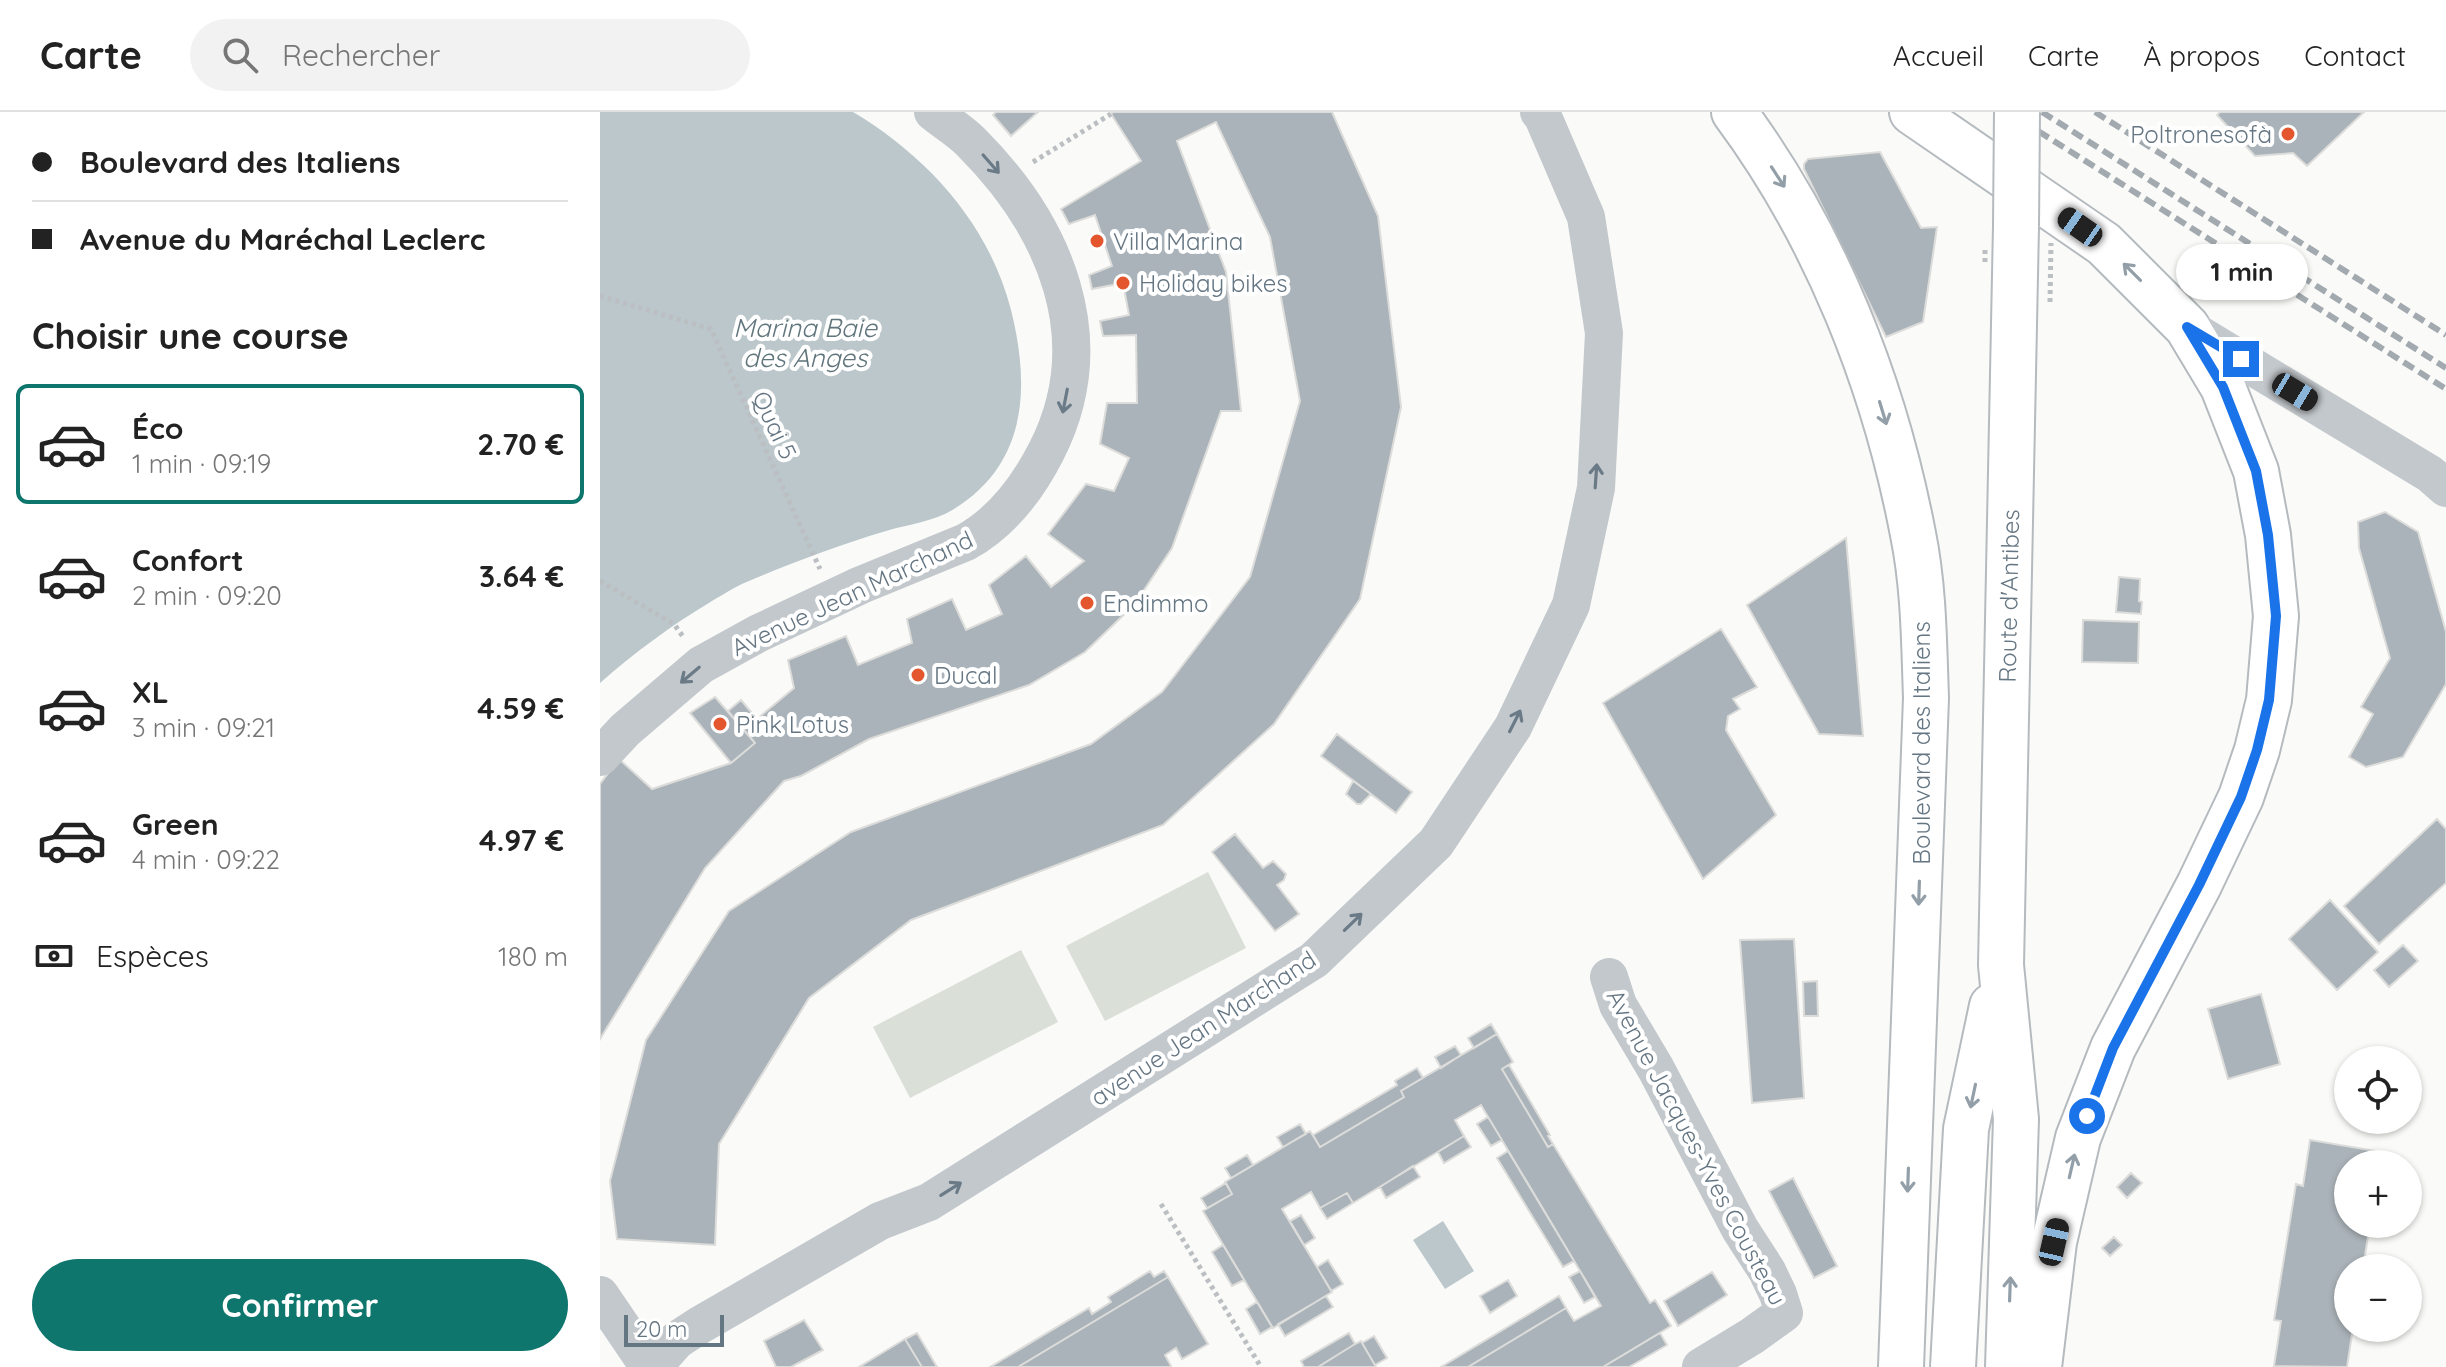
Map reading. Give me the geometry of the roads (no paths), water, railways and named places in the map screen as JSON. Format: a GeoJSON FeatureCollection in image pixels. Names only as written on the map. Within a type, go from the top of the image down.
{"type":"FeatureCollection","features":[{"type":"Feature","properties":{"kind":"main road"},"geometry":{"type":"LineString","coordinates":[[1912,112],[2104,244],[2187,327],[2223,387],[2256,471],[2268,535],[2276,616],[2269,700],[2257,750],[2241,797],[2199,885],[2113,1048],[2078,1138],[2054,1242],[2039,1367]]}},
{"type":"Feature","properties":{"kind":"main road","name":"Route d'Antibes"},"geometry":{"type":"LineString","coordinates":[[2001,965],[2017,112]]}},
{"type":"Feature","properties":{"kind":"main road","name":"Boulevard des Italiens"},"geometry":{"type":"LineString","coordinates":[[1737,114],[1784,187],[1829,272],[1865,354],[1892,442],[1914,536],[1923,616],[1926,698],[1901,1367]]}},
{"type":"Feature","properties":{"kind":"main road"},"geometry":{"type":"LineString","coordinates":[[1953,1367],[1966,1129],[2001,965]]}},
{"type":"Feature","properties":{"kind":"main road"},"geometry":{"type":"LineString","coordinates":[[2001,965],[2016,1119],[2008,1367]]}},
{"type":"Feature","properties":{"kind":"street","name":"Avenue Jean Marchand"},"geometry":{"type":"LineString","coordinates":[[600,757],[625,730],[701,665],[759,633],[861,585],[984,532],[1003,515],[1038,468],[1065,406],[1072,348],[1065,298],[1056,266],[1037,225],[1009,184],[970,140],[933,112]]}},
{"type":"Feature","properties":{"kind":"street","name":"avenue Jean Marchand"},"geometry":{"type":"LineString","coordinates":[[651,1367],[677,1340],[700,1325],[880,1221],[929,1202],[1314,960],[1436,843],[1513,727],[1571,605],[1596,488],[1604,333],[1586,217],[1539,112]]}},
{"type":"Feature","properties":{"kind":"street"},"geometry":{"type":"LineString","coordinates":[[2187,327],[2430,474],[2446,488]]}},
{"type":"Feature","properties":{"kind":"street","name":"Avenue Jacques-Yves Cousteau"},"geometry":{"type":"LineString","coordinates":[[1609,977],[1618,1005],[1656,1069],[1740,1229],[1767,1271],[1784,1313],[1701,1367]]}},
{"type":"Feature","properties":{"kind":"street"},"geometry":{"type":"LineString","coordinates":[[600,1295],[651,1367]]}},
{"type":"Feature","properties":{"kind":"water","name":"Marina Baie des Anges"},"geometry":{"type":"Polygon","coordinates":[[[600,112],[853,112],[880,130],[906,149],[952,195],[987,249],[1011,310],[1021,367],[1021,394],[1010,446],[997,469],[978,490],[954,509],[929,520],[834,548],[739,585],[668,629],[600,683],[600,112]]]}},
{"type":"Feature","properties":{"kind":"water"},"geometry":{"type":"Polygon","coordinates":[[[1443,1221],[1474,1271],[1445,1289],[1413,1240],[1443,1221]]]}},
{"type":"Feature","properties":{"kind":"railway"},"geometry":{"type":"LineString","coordinates":[[2008,112],[2446,389]]}},
{"type":"Feature","properties":{"kind":"railway"},"geometry":{"type":"LineString","coordinates":[[2042,112],[2446,368]]}},
{"type":"Feature","properties":{"kind":"railway"},"geometry":{"type":"LineString","coordinates":[[2095,112],[2446,335]]}},
{"type":"Feature","properties":{"kind":"place","name":"Poltronesofà"},"geometry":{"type":"Point","coordinates":[2288,134]}},
{"type":"Feature","properties":{"kind":"place","name":"Villa Marina"},"geometry":{"type":"Point","coordinates":[1097,241]}},
{"type":"Feature","properties":{"kind":"place","name":"Holiday bikes"},"geometry":{"type":"Point","coordinates":[1123,283]}},
{"type":"Feature","properties":{"kind":"place","name":"Endimmo"},"geometry":{"type":"Point","coordinates":[1087,603]}},
{"type":"Feature","properties":{"kind":"place","name":"Ducal"},"geometry":{"type":"Point","coordinates":[918,675]}},
{"type":"Feature","properties":{"kind":"place","name":"Pink Lotus"},"geometry":{"type":"Point","coordinates":[720,724]}}]}
